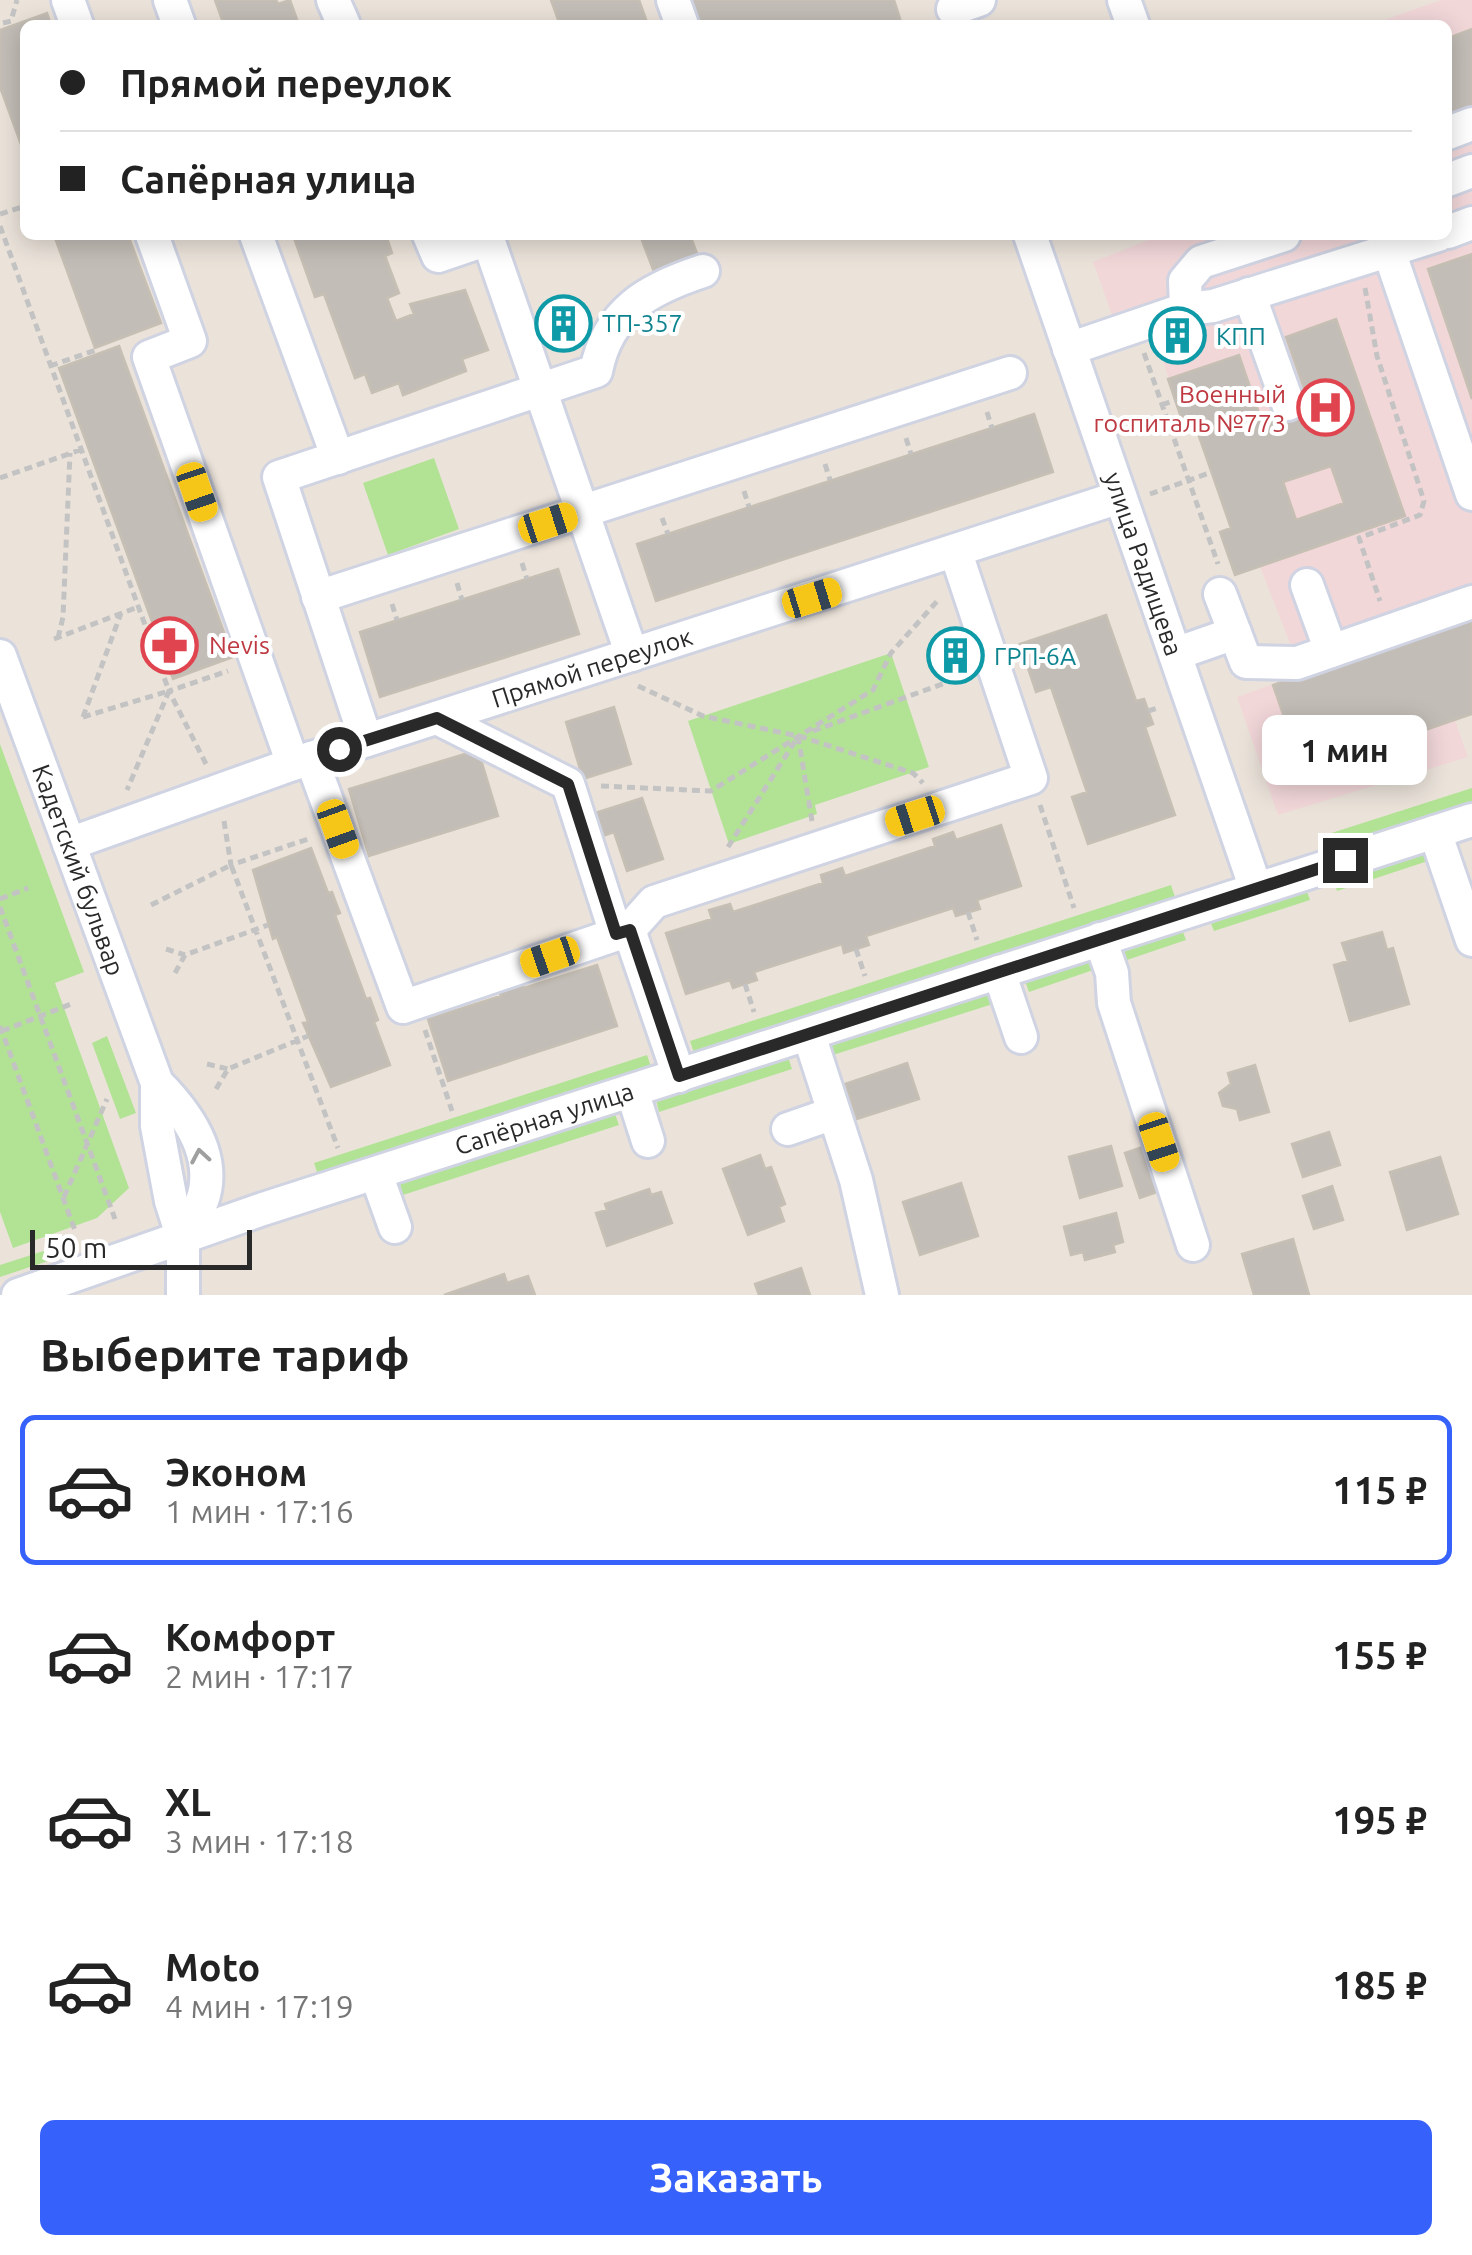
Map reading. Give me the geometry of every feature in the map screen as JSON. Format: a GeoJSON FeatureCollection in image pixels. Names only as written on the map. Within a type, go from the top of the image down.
{"type":"FeatureCollection","features":[{"type":"Feature","properties":{"kind":"street"},"geometry":{"type":"LineString","coordinates":[[154,240],[190,341],[149,358],[302,761],[403,1008],[623,932],[654,902],[1031,778],[961,567]]}},
{"type":"Feature","properties":{"kind":"street"},"geometry":{"type":"LineString","coordinates":[[258,240],[338,458]]}},
{"type":"Feature","properties":{"kind":"street"},"geometry":{"type":"LineString","coordinates":[[431,240],[438,256],[485,240]]}},
{"type":"Feature","properties":{"kind":"street"},"geometry":{"type":"LineString","coordinates":[[488,240],[632,655]]}},
{"type":"Feature","properties":{"kind":"street","name":"улица Радищева"},"geometry":{"type":"LineString","coordinates":[[1032,240],[1069,348],[1135,496],[1175,654],[1256,890]]}},
{"type":"Feature","properties":{"kind":"street"},"geometry":{"type":"LineString","coordinates":[[1186,308],[1185,282],[1201,262],[1267,240]]}},
{"type":"Feature","properties":{"kind":"street"},"geometry":{"type":"LineString","coordinates":[[1069,348],[1186,308],[1249,294],[1423,240]]}},
{"type":"Feature","properties":{"kind":"street"},"geometry":{"type":"LineString","coordinates":[[1375,256],[1472,494]]}},
{"type":"Feature","properties":{"kind":"street"},"geometry":{"type":"LineString","coordinates":[[366,740],[279,478],[596,371],[606,338],[634,301],[656,286],[702,270]]}},
{"type":"Feature","properties":{"kind":"street"},"geometry":{"type":"LineString","coordinates":[[1249,294],[1288,404]]}},
{"type":"Feature","properties":{"kind":"street"},"geometry":{"type":"LineString","coordinates":[[318,596],[1010,373]]}},
{"type":"Feature","properties":{"kind":"street","name":"Прямой переулок"},"geometry":{"type":"LineString","coordinates":[[69,844],[302,761],[632,655],[961,567],[1135,496]]}},
{"type":"Feature","properties":{"kind":"street"},"geometry":{"type":"LineString","coordinates":[[1307,585],[1331,651]]}},
{"type":"Feature","properties":{"kind":"street"},"geometry":{"type":"LineString","coordinates":[[1220,594],[1246,662],[1297,663],[1472,602]]}},
{"type":"Feature","properties":{"kind":"street"},"geometry":{"type":"LineString","coordinates":[[1175,654],[1235,632]]}},
{"type":"Feature","properties":{"kind":"street","name":"Кадетский бульвар"},"geometry":{"type":"LineString","coordinates":[[0,656],[6,689],[69,844],[157,1083],[188,1115],[202,1162],[204,1194],[183,1238]]}},
{"type":"Feature","properties":{"kind":"street"},"geometry":{"type":"LineString","coordinates":[[437,718],[568,784],[679,1076]]}},
{"type":"Feature","properties":{"kind":"street","name":"Сапёрная улица"},"geometry":{"type":"LineString","coordinates":[[18,1295],[376,1174],[1472,820]]}},
{"type":"Feature","properties":{"kind":"street"},"geometry":{"type":"LineString","coordinates":[[1436,832],[1472,940]]}},
{"type":"Feature","properties":{"kind":"street"},"geometry":{"type":"LineString","coordinates":[[1100,939],[1112,973],[1114,1003],[1192,1245]]}},
{"type":"Feature","properties":{"kind":"street"},"geometry":{"type":"LineString","coordinates":[[999,972],[1021,1037]]}},
{"type":"Feature","properties":{"kind":"street"},"geometry":{"type":"LineString","coordinates":[[809,1035],[856,1180],[882,1295]]}},
{"type":"Feature","properties":{"kind":"street"},"geometry":{"type":"LineString","coordinates":[[632,1091],[648,1141]]}},
{"type":"Feature","properties":{"kind":"street"},"geometry":{"type":"LineString","coordinates":[[788,1129],[834,1113]]}},
{"type":"Feature","properties":{"kind":"street"},"geometry":{"type":"LineString","coordinates":[[376,1174],[394,1227]]}},
{"type":"Feature","properties":{"kind":"street"},"geometry":{"type":"LineString","coordinates":[[183,1238],[183,1295]]}},
{"type":"Feature","properties":{"kind":"path"},"geometry":{"type":"LineString","coordinates":[[4,23],[11,20],[16,0]]}},
{"type":"Feature","properties":{"kind":"path"},"geometry":{"type":"LineString","coordinates":[[0,226],[170,691],[125,794]]}},
{"type":"Feature","properties":{"kind":"path"},"geometry":{"type":"LineString","coordinates":[[1375,256],[1377,356],[1424,501],[1420,515],[1359,538],[1390,630]]}},
{"type":"Feature","properties":{"kind":"path"},"geometry":{"type":"LineString","coordinates":[[1134,326],[1220,557],[1224,580],[1220,594]]}},
{"type":"Feature","properties":{"kind":"path"},"geometry":{"type":"LineString","coordinates":[[50,366],[96,350]]}},
{"type":"Feature","properties":{"kind":"path"},"geometry":{"type":"LineString","coordinates":[[1162,405],[1175,400]]}},
{"type":"Feature","properties":{"kind":"path"},"geometry":{"type":"LineString","coordinates":[[0,478],[80,450]]}},
{"type":"Feature","properties":{"kind":"path"},"geometry":{"type":"LineString","coordinates":[[70,453],[63,617],[56,638],[138,607]]}},
{"type":"Feature","properties":{"kind":"path"},"geometry":{"type":"LineString","coordinates":[[1135,496],[1212,472]]}},
{"type":"Feature","properties":{"kind":"path"},"geometry":{"type":"LineString","coordinates":[[568,784],[711,791],[873,690],[890,653],[961,567]]}},
{"type":"Feature","properties":{"kind":"path"},"geometry":{"type":"LineString","coordinates":[[121,613],[82,716],[170,691]]}},
{"type":"Feature","properties":{"kind":"path"},"geometry":{"type":"LineString","coordinates":[[714,882],[729,844],[798,736],[993,666]]}},
{"type":"Feature","properties":{"kind":"path"},"geometry":{"type":"LineString","coordinates":[[594,667],[703,716],[798,736],[913,773],[946,806]]}},
{"type":"Feature","properties":{"kind":"path"},"geometry":{"type":"LineString","coordinates":[[1148,711],[1158,708]]}},
{"type":"Feature","properties":{"kind":"path"},"geometry":{"type":"LineString","coordinates":[[798,736],[811,816],[822,847]]}},
{"type":"Feature","properties":{"kind":"path"},"geometry":{"type":"LineString","coordinates":[[1031,778],[1074,908]]}},
{"type":"Feature","properties":{"kind":"path"},"geometry":{"type":"LineString","coordinates":[[151,905],[231,865],[338,1148]]}},
{"type":"Feature","properties":{"kind":"path"},"geometry":{"type":"LineString","coordinates":[[0,899],[28,888]]}},
{"type":"Feature","properties":{"kind":"path"},"geometry":{"type":"LineString","coordinates":[[0,908],[115,1220]]}},
{"type":"Feature","properties":{"kind":"path"},"geometry":{"type":"LineString","coordinates":[[968,912],[976,940]]}},
{"type":"Feature","properties":{"kind":"path"},"geometry":{"type":"LineString","coordinates":[[166,949],[186,955],[268,924]]}},
{"type":"Feature","properties":{"kind":"path"},"geometry":{"type":"LineString","coordinates":[[856,949],[865,976]]}},
{"type":"Feature","properties":{"kind":"path"},"geometry":{"type":"LineString","coordinates":[[175,973],[186,955]]}},
{"type":"Feature","properties":{"kind":"path"},"geometry":{"type":"LineString","coordinates":[[745,984],[754,1012]]}},
{"type":"Feature","properties":{"kind":"path"},"geometry":{"type":"LineString","coordinates":[[416,1003],[452,1111]]}},
{"type":"Feature","properties":{"kind":"path"},"geometry":{"type":"LineString","coordinates":[[71,1004],[1,1028],[76,1233]]}},
{"type":"Feature","properties":{"kind":"path"},"geometry":{"type":"LineString","coordinates":[[216,1089],[228,1069],[308,1036]]}},
{"type":"Feature","properties":{"kind":"path"},"geometry":{"type":"LineString","coordinates":[[207,1064],[228,1069]]}},
{"type":"Feature","properties":{"kind":"path"},"geometry":{"type":"LineString","coordinates":[[64,1199],[107,1099]]}},
{"type":"Feature","properties":{"kind":"shaded area","name":"Военный госпиталь №773"},"geometry":{"type":"Polygon","coordinates":[[[1441,0],[1472,0],[1472,714],[1455,720],[1468,757],[1278,815],[1237,697],[1302,674],[1260,567],[1235,575],[1220,532],[1231,528],[1192,417],[1182,420],[1146,308],[1113,318],[1093,262],[1148,240],[1452,240],[1452,20],[1384,20],[1441,0]]]}},
{"type":"Feature","properties":{"kind":"green space"},"geometry":{"type":"Polygon","coordinates":[[[434,458],[459,529],[388,555],[363,483],[434,458]]]}},
{"type":"Feature","properties":{"kind":"green space"},"geometry":{"type":"Polygon","coordinates":[[[891,653],[929,767],[815,805],[817,814],[729,844],[688,721],[891,653]]]}},
{"type":"Feature","properties":{"kind":"green space"},"geometry":{"type":"Polygon","coordinates":[[[0,744],[84,972],[55,983],[129,1188],[97,1218],[13,1248],[0,1212],[0,744]]]}},
{"type":"Feature","properties":{"kind":"green space"},"geometry":{"type":"Polygon","coordinates":[[[1472,788],[1472,801],[1323,849],[1319,837],[1472,788]]]}},
{"type":"Feature","properties":{"kind":"green space"},"geometry":{"type":"Polygon","coordinates":[[[1425,851],[1428,861],[1337,891],[1334,881],[1425,851]]]}},
{"type":"Feature","properties":{"kind":"green space"},"geometry":{"type":"Polygon","coordinates":[[[1171,885],[1175,897],[694,1053],[690,1041],[1171,885]]]}},
{"type":"Feature","properties":{"kind":"green space"},"geometry":{"type":"Polygon","coordinates":[[[1306,889],[1310,900],[1214,931],[1210,921],[1306,889]]]}},
{"type":"Feature","properties":{"kind":"green space"},"geometry":{"type":"Polygon","coordinates":[[[1182,929],[1186,940],[1127,960],[1124,949],[1182,929]]]}},
{"type":"Feature","properties":{"kind":"green space"},"geometry":{"type":"Polygon","coordinates":[[[1098,957],[1102,967],[1029,992],[1025,981],[1098,957]]]}},
{"type":"Feature","properties":{"kind":"green space"},"geometry":{"type":"Polygon","coordinates":[[[992,992],[996,1003],[833,1055],[829,1045],[992,992]]]}},
{"type":"Feature","properties":{"kind":"green space"},"geometry":{"type":"Polygon","coordinates":[[[107,1036],[136,1113],[120,1119],[92,1043],[107,1036]]]}},
{"type":"Feature","properties":{"kind":"green space"},"geometry":{"type":"Polygon","coordinates":[[[647,1055],[651,1067],[318,1175],[314,1163],[647,1055]]]}},
{"type":"Feature","properties":{"kind":"green space"},"geometry":{"type":"Polygon","coordinates":[[[788,1057],[792,1069],[659,1112],[656,1100],[788,1057]]]}},
{"type":"Feature","properties":{"kind":"green space"},"geometry":{"type":"Polygon","coordinates":[[[615,1114],[619,1125],[403,1195],[400,1184],[615,1114]]]}},
{"type":"Feature","properties":{"kind":"green space"},"geometry":{"type":"Polygon","coordinates":[[[62,1245],[66,1255],[0,1277],[0,1265],[62,1245]]]}},
{"type":"Feature","properties":{"kind":"building"},"geometry":{"type":"Polygon","coordinates":[[[215,0],[276,0],[278,4],[290,0],[297,20],[222,20],[215,0]]]}},
{"type":"Feature","properties":{"kind":"building"},"geometry":{"type":"Polygon","coordinates":[[[551,0],[639,0],[646,20],[558,20],[551,0]]]}},
{"type":"Feature","properties":{"kind":"building"},"geometry":{"type":"Polygon","coordinates":[[[692,0],[894,0],[900,20],[698,20],[692,0]]]}},
{"type":"Feature","properties":{"kind":"building"},"geometry":{"type":"Polygon","coordinates":[[[47,13],[49,20],[28,20],[47,13]]]}},
{"type":"Feature","properties":{"kind":"building"},"geometry":{"type":"Polygon","coordinates":[[[20,23],[20,141],[0,87],[0,30],[20,23]]]}},
{"type":"Feature","properties":{"kind":"building"},"geometry":{"type":"Polygon","coordinates":[[[1472,29],[1472,109],[1452,116],[1452,36],[1472,29]]]}},
{"type":"Feature","properties":{"kind":"building"},"geometry":{"type":"Polygon","coordinates":[[[56,240],[130,240],[161,323],[95,348],[56,240]]]}},
{"type":"Feature","properties":{"kind":"building"},"geometry":{"type":"Polygon","coordinates":[[[295,240],[388,240],[392,253],[385,256],[399,293],[387,298],[396,321],[414,314],[410,304],[465,290],[488,350],[462,359],[466,371],[403,395],[399,383],[372,393],[365,374],[355,378],[324,294],[315,297],[295,240]]]}},
{"type":"Feature","properties":{"kind":"building"},"geometry":{"type":"Polygon","coordinates":[[[642,240],[692,240],[698,256],[654,272],[642,240]]]}},
{"type":"Feature","properties":{"kind":"building"},"geometry":{"type":"Polygon","coordinates":[[[1472,254],[1472,399],[1428,269],[1472,254]]]}},
{"type":"Feature","properties":{"kind":"building","name":"ТП-357"},"geometry":{"type":"Polygon","coordinates":[[[577,304],[587,330],[549,344],[540,316],[577,304]]]}},
{"type":"Feature","properties":{"kind":"building"},"geometry":{"type":"Polygon","coordinates":[[[1336,319],[1405,516],[1235,575],[1220,532],[1231,528],[1192,416],[1182,420],[1168,379],[1239,355],[1262,422],[1310,405],[1286,337],[1336,319]],[[1331,466],[1283,482],[1296,520],[1344,503],[1331,466]]]}},
{"type":"Feature","properties":{"kind":"building","name":"КПП"},"geometry":{"type":"Polygon","coordinates":[[[1194,320],[1202,346],[1162,358],[1154,333],[1194,320]]]}},
{"type":"Feature","properties":{"kind":"building"},"geometry":{"type":"Polygon","coordinates":[[[119,346],[233,657],[173,679],[59,368],[119,346]]]}},
{"type":"Feature","properties":{"kind":"building"},"geometry":{"type":"Polygon","coordinates":[[[1034,414],[1053,472],[656,601],[637,544],[1034,414]]]}},
{"type":"Feature","properties":{"kind":"building"},"geometry":{"type":"Polygon","coordinates":[[[558,569],[579,634],[380,697],[360,632],[558,569]]]}},
{"type":"Feature","properties":{"kind":"building"},"geometry":{"type":"Polygon","coordinates":[[[1106,615],[1136,701],[1144,699],[1153,724],[1145,727],[1175,815],[1088,844],[1072,797],[1087,792],[1051,687],[1036,692],[1020,644],[1106,615]]]}},
{"type":"Feature","properties":{"kind":"building"},"geometry":{"type":"Polygon","coordinates":[[[1472,617],[1472,714],[1303,772],[1273,685],[1472,617]]]}},
{"type":"Feature","properties":{"kind":"building","name":"ГРП-6А"},"geometry":{"type":"Polygon","coordinates":[[[962,644],[967,661],[949,667],[943,650],[962,644]]]}},
{"type":"Feature","properties":{"kind":"building"},"geometry":{"type":"Polygon","coordinates":[[[614,707],[631,764],[583,779],[566,722],[614,707]]]}},
{"type":"Feature","properties":{"kind":"building"},"geometry":{"type":"Polygon","coordinates":[[[478,750],[498,816],[369,856],[349,789],[478,750]]]}},
{"type":"Feature","properties":{"kind":"building"},"geometry":{"type":"Polygon","coordinates":[[[642,798],[663,859],[627,871],[614,832],[603,836],[595,813],[642,798]]]}},
{"type":"Feature","properties":{"kind":"building"},"geometry":{"type":"Polygon","coordinates":[[[1001,825],[1021,886],[977,900],[980,909],[956,916],[953,908],[866,936],[869,945],[844,953],[842,944],[754,972],[757,980],[733,988],[730,980],[686,994],[666,933],[712,919],[709,910],[730,904],[733,912],[823,883],[821,875],[842,868],[845,876],[935,846],[933,839],[953,832],[956,840],[1001,825]]]}},
{"type":"Feature","properties":{"kind":"building"},"geometry":{"type":"Polygon","coordinates":[[[311,848],[340,913],[335,915],[366,999],[370,998],[378,1020],[374,1022],[390,1065],[331,1087],[303,1023],[308,1022],[277,937],[273,939],[253,870],[311,848]]]}},
{"type":"Feature","properties":{"kind":"building"},"geometry":{"type":"Polygon","coordinates":[[[1382,932],[1387,950],[1393,948],[1409,1004],[1350,1021],[1334,965],[1348,961],[1342,943],[1382,932]]]}},
{"type":"Feature","properties":{"kind":"building"},"geometry":{"type":"Polygon","coordinates":[[[597,965],[617,1026],[448,1081],[428,1019],[501,996],[499,991],[522,983],[524,988],[597,965]]]}},
{"type":"Feature","properties":{"kind":"building"},"geometry":{"type":"Polygon","coordinates":[[[907,1063],[919,1099],[857,1119],[845,1084],[907,1063]]]}},
{"type":"Feature","properties":{"kind":"building"},"geometry":{"type":"Polygon","coordinates":[[[1255,1065],[1269,1112],[1240,1120],[1237,1109],[1223,1106],[1219,1093],[1231,1084],[1228,1073],[1255,1065]]]}},
{"type":"Feature","properties":{"kind":"building"},"geometry":{"type":"Polygon","coordinates":[[[1329,1132],[1340,1165],[1303,1177],[1292,1144],[1329,1132]]]}},
{"type":"Feature","properties":{"kind":"building"},"geometry":{"type":"Polygon","coordinates":[[[1111,1146],[1122,1186],[1080,1198],[1069,1157],[1111,1146]]]}},
{"type":"Feature","properties":{"kind":"building"},"geometry":{"type":"Polygon","coordinates":[[[1145,1146],[1160,1191],[1140,1198],[1125,1153],[1145,1146]]]}},
{"type":"Feature","properties":{"kind":"building"},"geometry":{"type":"Polygon","coordinates":[[[760,1155],[765,1169],[771,1167],[785,1204],[779,1207],[784,1221],[748,1235],[723,1169],[760,1155]]]}},
{"type":"Feature","properties":{"kind":"building"},"geometry":{"type":"Polygon","coordinates":[[[1440,1157],[1458,1214],[1407,1230],[1390,1172],[1440,1157]]]}},
{"type":"Feature","properties":{"kind":"building"},"geometry":{"type":"Polygon","coordinates":[[[961,1183],[978,1236],[920,1255],[903,1202],[961,1183]]]}},
{"type":"Feature","properties":{"kind":"building"},"geometry":{"type":"Polygon","coordinates":[[[1332,1186],[1343,1220],[1314,1229],[1303,1196],[1332,1186]]]}},
{"type":"Feature","properties":{"kind":"building"},"geometry":{"type":"Polygon","coordinates":[[[649,1189],[651,1195],[661,1192],[672,1223],[607,1246],[596,1213],[607,1210],[605,1204],[649,1189]]]}},
{"type":"Feature","properties":{"kind":"building"},"geometry":{"type":"Polygon","coordinates":[[[1116,1213],[1123,1242],[1113,1245],[1115,1252],[1085,1260],[1083,1252],[1071,1255],[1064,1227],[1116,1213]]]}},
{"type":"Feature","properties":{"kind":"building"},"geometry":{"type":"Polygon","coordinates":[[[1293,1239],[1309,1295],[1254,1295],[1242,1254],[1293,1239]]]}},
{"type":"Feature","properties":{"kind":"building"},"geometry":{"type":"Polygon","coordinates":[[[801,1268],[810,1295],[759,1295],[755,1284],[801,1268]]]}},
{"type":"Feature","properties":{"kind":"building"},"geometry":{"type":"Polygon","coordinates":[[[504,1274],[507,1283],[528,1276],[535,1295],[444,1295],[504,1274]]]}},
{"type":"Feature","properties":{"kind":"place","name":"ТП-357"},"geometry":{"type":"Point","coordinates":[563,323]}},
{"type":"Feature","properties":{"kind":"place","name":"КПП"},"geometry":{"type":"Point","coordinates":[1177,336]}},
{"type":"Feature","properties":{"kind":"place","name":"Военный госпиталь №773"},"geometry":{"type":"Point","coordinates":[1325,408]}},
{"type":"Feature","properties":{"kind":"place","name":"Nevis"},"geometry":{"type":"Point","coordinates":[170,645]}},
{"type":"Feature","properties":{"kind":"place","name":"ГРП-6А"},"geometry":{"type":"Point","coordinates":[955,656]}},
{"type":"Feature","properties":{"kind":"route"},"geometry":{"type":"LineString","coordinates":[[339,749],[437,718],[568,784],[616,934],[630,930],[679,1076],[1345,860]]}}]}
